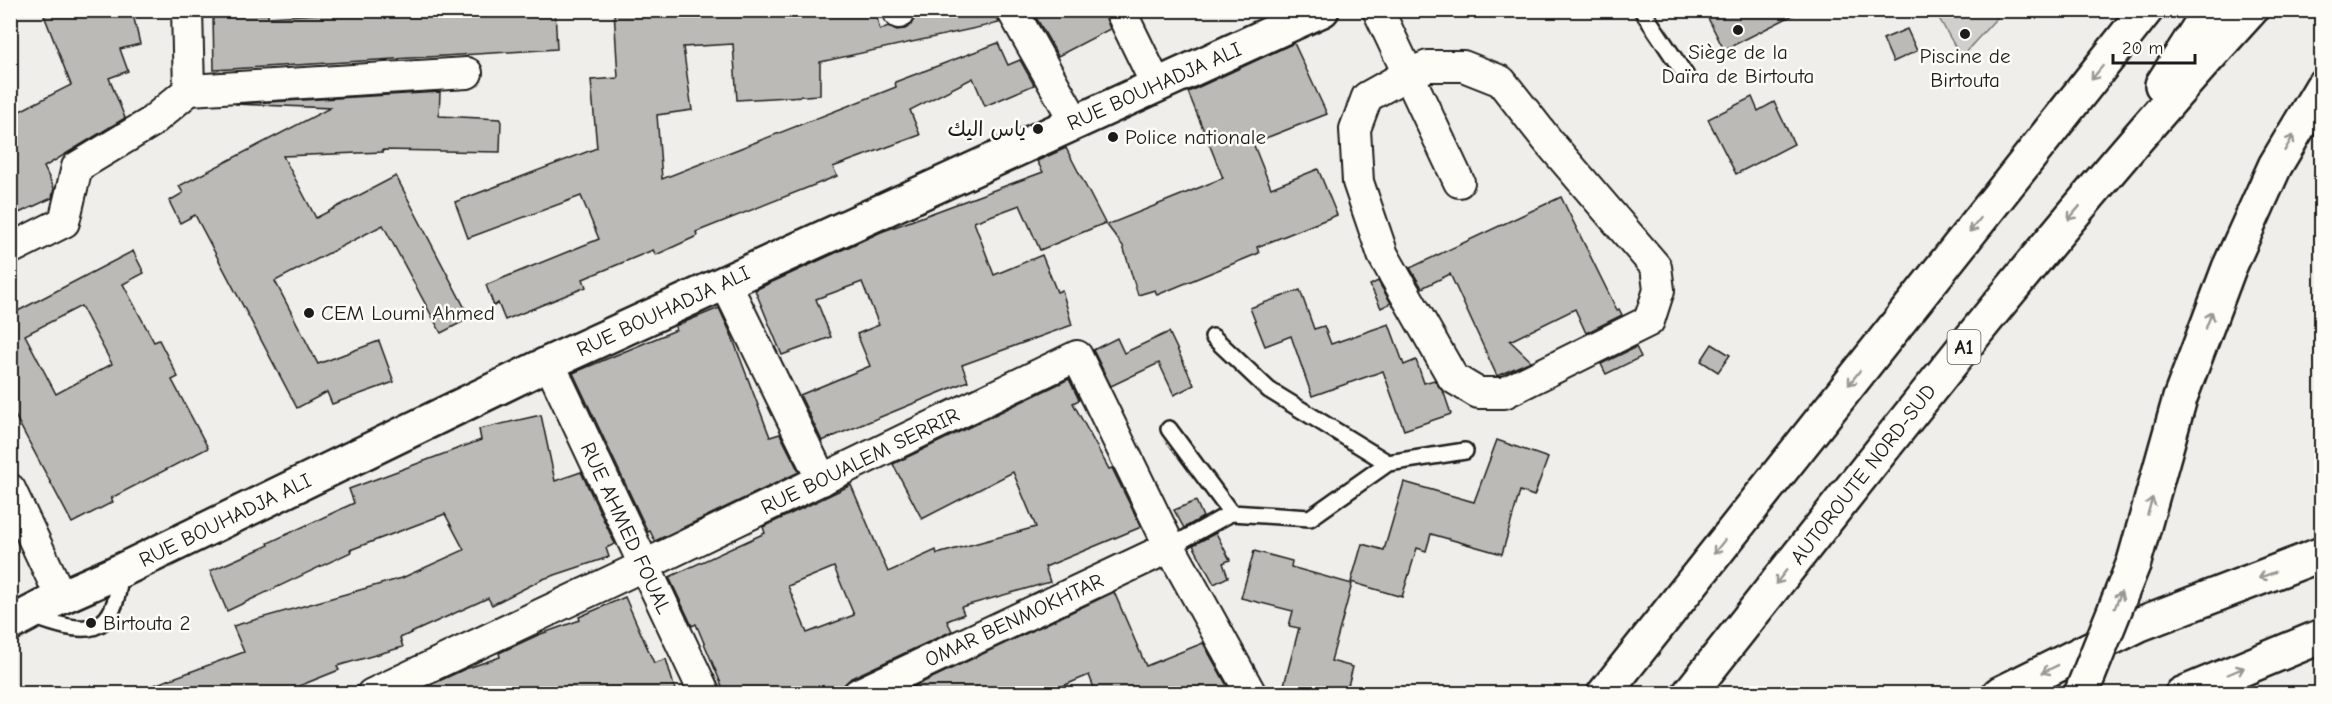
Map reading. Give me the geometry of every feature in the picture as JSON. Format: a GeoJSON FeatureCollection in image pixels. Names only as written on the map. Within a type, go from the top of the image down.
{"type":"FeatureCollection","features":[{"type":"Feature","properties":{"kind":"main road","name":"RUE BOUHADJA ALI"},"geometry":{"type":"LineString","coordinates":[[20,619],[61,597],[120,571],[549,363],[1322,10]]}},
{"type":"Feature","properties":{"kind":"main road"},"geometry":{"type":"LineString","coordinates":[[1604,693],[2146,10]]}},
{"type":"Feature","properties":{"kind":"main road"},"geometry":{"type":"LineString","coordinates":[[2095,188],[2210,10]]}},
{"type":"Feature","properties":{"kind":"main road","name":"AUTOROUTE NORD-SUD"},"geometry":{"type":"LineString","coordinates":[[1689,693],[1982,323],[2160,110],[2251,10]]}},
{"type":"Feature","properties":{"kind":"main road"},"geometry":{"type":"LineString","coordinates":[[2081,693],[2134,562],[2180,399],[2229,268],[2275,166],[2322,87]]}},
{"type":"Feature","properties":{"kind":"main road"},"geometry":{"type":"LineString","coordinates":[[2000,693],[2140,624],[2322,554]]}},
{"type":"Feature","properties":{"kind":"main road"},"geometry":{"type":"LineString","coordinates":[[2182,693],[2322,636]]}},
{"type":"Feature","properties":{"kind":"street"},"geometry":{"type":"LineString","coordinates":[[1012,10],[1075,122]]}},
{"type":"Feature","properties":{"kind":"street"},"geometry":{"type":"LineString","coordinates":[[1120,10],[1156,84]]}},
{"type":"Feature","properties":{"kind":"street"},"geometry":{"type":"LineString","coordinates":[[1378,10],[1459,182]]}},
{"type":"Feature","properties":{"kind":"street"},"geometry":{"type":"LineString","coordinates":[[189,90],[192,11]]}},
{"type":"Feature","properties":{"kind":"street"},"geometry":{"type":"LineString","coordinates":[[1428,66],[1463,66],[1501,81],[1548,141],[1656,267],[1659,290],[1649,321],[1504,393],[1479,393],[1453,378],[1383,255],[1358,182],[1355,129],[1367,97],[1408,74],[1428,66]]}},
{"type":"Feature","properties":{"kind":"street"},"geometry":{"type":"LineString","coordinates":[[10,249],[64,222],[77,167],[150,123],[189,90],[467,73]]}},
{"type":"Feature","properties":{"kind":"street"},"geometry":{"type":"LineString","coordinates":[[725,282],[822,480]]}},
{"type":"Feature","properties":{"kind":"street","name":"RUE BOUALEM SERRIR"},"geometry":{"type":"LineString","coordinates":[[372,693],[643,566],[1077,356],[1170,547]]}},
{"type":"Feature","properties":{"kind":"street","name":"RUE AHMED FOUAL"},"geometry":{"type":"LineString","coordinates":[[549,363],[705,693]]}},
{"type":"Feature","properties":{"kind":"street"},"geometry":{"type":"LineString","coordinates":[[10,489],[61,597]]}},
{"type":"Feature","properties":{"kind":"street"},"geometry":{"type":"LineString","coordinates":[[1170,547],[1251,693]]}},
{"type":"Feature","properties":{"kind":"street","name":"OMAR BENMOKHTAR"},"geometry":{"type":"LineString","coordinates":[[858,693],[1170,547]]}},
{"type":"Feature","properties":{"kind":"lane"},"geometry":{"type":"LineString","coordinates":[[1642,10],[1686,76]]}},
{"type":"Feature","properties":{"kind":"lane"},"geometry":{"type":"LineString","coordinates":[[1213,337],[1269,390],[1388,463]]}},
{"type":"Feature","properties":{"kind":"lane"},"geometry":{"type":"LineString","coordinates":[[1169,429],[1231,513]]}},
{"type":"Feature","properties":{"kind":"lane"},"geometry":{"type":"LineString","coordinates":[[1170,547],[1231,513],[1310,518],[1388,463],[1465,451]]}},
{"type":"Feature","properties":{"kind":"lane"},"geometry":{"type":"LineString","coordinates":[[20,619],[77,630],[98,625],[113,611],[119,592],[120,571]]}},
{"type":"Feature","properties":{"kind":"shaded area","name":"Piscine de Birtouta"},"geometry":{"type":"Polygon","coordinates":[[[1935,11],[2003,11],[1961,57],[1935,11]]]}},
{"type":"Feature","properties":{"kind":"building"},"geometry":{"type":"Polygon","coordinates":[[[42,10],[132,10],[140,44],[120,49],[128,71],[109,78],[125,118],[44,167],[54,188],[52,198],[10,217],[10,116],[71,85],[42,10]]]}},
{"type":"Feature","properties":{"kind":"building"},"geometry":{"type":"Polygon","coordinates":[[[386,10],[555,10],[557,49],[214,70],[213,15],[268,14],[268,17],[386,10]]]}},
{"type":"Feature","properties":{"kind":"building"},"geometry":{"type":"Polygon","coordinates":[[[614,10],[875,10],[880,30],[888,26],[896,30],[905,29],[911,25],[917,10],[995,10],[999,23],[820,62],[820,95],[737,100],[733,44],[683,47],[692,110],[657,115],[662,179],[896,87],[895,82],[998,43],[1008,65],[1020,60],[1034,85],[985,106],[973,78],[910,110],[920,135],[833,167],[837,176],[696,232],[697,236],[656,255],[653,250],[583,279],[586,287],[505,320],[498,303],[494,306],[486,285],[599,239],[581,196],[468,238],[455,202],[597,148],[591,80],[618,78],[614,10]]]}},
{"type":"Feature","properties":{"kind":"building"},"geometry":{"type":"Polygon","coordinates":[[[1032,10],[1103,10],[1110,29],[1058,56],[1032,10]]]}},
{"type":"Feature","properties":{"kind":"building","name":"Siège de la Daïra de Birtouta"},"geometry":{"type":"Polygon","coordinates":[[[1704,10],[1803,10],[1724,50],[1704,10]]]}},
{"type":"Feature","properties":{"kind":"building"},"geometry":{"type":"Polygon","coordinates":[[[1907,29],[1917,51],[1893,62],[1883,39],[1907,29]]]}},
{"type":"Feature","properties":{"kind":"building"},"geometry":{"type":"Polygon","coordinates":[[[1294,43],[1327,114],[1253,143],[1271,188],[1318,169],[1337,215],[1257,247],[1259,253],[1157,295],[1155,290],[1138,295],[1123,246],[1107,225],[1223,178],[1188,92],[1294,43]]]}},
{"type":"Feature","properties":{"kind":"building"},"geometry":{"type":"Polygon","coordinates":[[[440,92],[439,116],[501,119],[500,152],[382,150],[383,152],[283,156],[316,218],[396,176],[470,318],[441,333],[383,225],[275,281],[318,364],[379,341],[394,382],[332,404],[327,392],[297,408],[195,215],[180,223],[169,201],[183,193],[179,186],[330,108],[235,104],[440,92]]]}},
{"type":"Feature","properties":{"kind":"building"},"geometry":{"type":"Polygon","coordinates":[[[1752,97],[1758,111],[1774,102],[1794,144],[1736,174],[1708,119],[1752,97]]]}},
{"type":"Feature","properties":{"kind":"building"},"geometry":{"type":"Polygon","coordinates":[[[1066,148],[1105,223],[1040,250],[1020,205],[974,222],[994,275],[1042,255],[1057,292],[1062,290],[1072,325],[962,365],[968,381],[822,441],[800,395],[870,366],[857,334],[879,325],[862,282],[816,299],[831,337],[782,355],[755,290],[881,232],[1043,172],[1037,161],[1066,148]]]}},
{"type":"Feature","properties":{"kind":"building"},"geometry":{"type":"Polygon","coordinates":[[[1561,197],[1617,310],[1619,309],[1622,315],[1586,333],[1575,309],[1510,341],[1531,361],[1497,376],[1450,274],[1422,288],[1410,268],[1561,197]]]}},
{"type":"Feature","properties":{"kind":"building"},"geometry":{"type":"Polygon","coordinates":[[[133,251],[144,273],[123,284],[154,342],[159,340],[178,377],[172,380],[208,448],[111,498],[113,502],[72,523],[10,406],[10,308],[14,313],[133,251]],[[81,306],[25,335],[56,394],[112,364],[81,306]]]}},
{"type":"Feature","properties":{"kind":"building"},"geometry":{"type":"Polygon","coordinates":[[[1378,281],[1391,303],[1381,308],[1370,285],[1378,281]]]}},
{"type":"Feature","properties":{"kind":"building"},"geometry":{"type":"Polygon","coordinates":[[[1300,290],[1314,329],[1324,326],[1331,344],[1389,324],[1404,365],[1416,360],[1424,383],[1434,380],[1444,393],[1451,414],[1404,430],[1383,371],[1312,396],[1291,336],[1265,346],[1250,308],[1300,290]]]}},
{"type":"Feature","properties":{"kind":"building"},"geometry":{"type":"Polygon","coordinates":[[[719,308],[770,437],[780,434],[799,472],[655,541],[650,531],[648,532],[573,373],[676,330],[675,326],[719,308]]]}},
{"type":"Feature","properties":{"kind":"building"},"geometry":{"type":"Polygon","coordinates":[[[1169,332],[1194,385],[1174,395],[1159,363],[1111,386],[1093,350],[1117,338],[1124,353],[1169,332]]]}},
{"type":"Feature","properties":{"kind":"building"},"geometry":{"type":"Polygon","coordinates":[[[1712,344],[1730,355],[1718,372],[1701,361],[1712,344]]]}},
{"type":"Feature","properties":{"kind":"building"},"geometry":{"type":"Polygon","coordinates":[[[1636,347],[1641,357],[1606,374],[1601,364],[1636,347]]]}},
{"type":"Feature","properties":{"kind":"building"},"geometry":{"type":"Polygon","coordinates":[[[1069,379],[1079,400],[1073,403],[1109,469],[1112,468],[1141,527],[1045,567],[1050,582],[961,607],[964,614],[947,621],[952,631],[851,678],[844,685],[841,693],[725,693],[696,624],[692,626],[669,577],[765,533],[763,527],[851,485],[888,572],[936,550],[937,554],[1036,527],[1013,472],[922,519],[893,464],[1069,379]],[[834,567],[788,586],[807,633],[854,615],[834,567]]]}},
{"type":"Feature","properties":{"kind":"building"},"geometry":{"type":"Polygon","coordinates":[[[541,415],[555,481],[581,472],[615,544],[606,548],[609,557],[543,579],[492,605],[488,598],[400,638],[403,647],[337,666],[339,670],[299,686],[302,693],[138,693],[138,691],[244,652],[233,626],[402,578],[464,550],[445,514],[350,550],[351,552],[227,611],[210,571],[354,503],[349,489],[481,440],[479,429],[541,415]]]}},
{"type":"Feature","properties":{"kind":"building"},"geometry":{"type":"Polygon","coordinates":[[[1497,440],[1548,458],[1534,496],[1520,491],[1502,554],[1431,534],[1426,551],[1417,548],[1402,597],[1351,582],[1362,544],[1384,550],[1404,482],[1474,502],[1497,440]]]}},
{"type":"Feature","properties":{"kind":"building"},"geometry":{"type":"Polygon","coordinates":[[[1196,501],[1203,517],[1184,528],[1174,510],[1196,501]]]}},
{"type":"Feature","properties":{"kind":"building"},"geometry":{"type":"Polygon","coordinates":[[[1216,533],[1230,560],[1223,563],[1228,577],[1214,584],[1193,545],[1216,533]]]}},
{"type":"Feature","properties":{"kind":"building"},"geometry":{"type":"Polygon","coordinates":[[[1254,551],[1292,561],[1291,567],[1352,584],[1331,661],[1353,667],[1346,693],[1316,693],[1284,685],[1299,628],[1289,626],[1293,611],[1241,598],[1254,551]]]}},
{"type":"Feature","properties":{"kind":"building"},"geometry":{"type":"Polygon","coordinates":[[[1114,592],[1146,666],[1203,643],[1231,693],[1096,693],[1089,675],[1046,693],[900,693],[1114,592]]]}},
{"type":"Feature","properties":{"kind":"building"},"geometry":{"type":"Polygon","coordinates":[[[625,597],[654,663],[666,659],[676,693],[413,693],[465,669],[500,657],[499,653],[538,635],[580,620],[579,617],[625,597]]]}},
{"type":"Feature","properties":{"kind":"place","name":"Siège de la Daïra de Birtouta"},"geometry":{"type":"Point","coordinates":[1738,30]}},
{"type":"Feature","properties":{"kind":"place","name":"Piscine de Birtouta"},"geometry":{"type":"Point","coordinates":[1965,34]}},
{"type":"Feature","properties":{"kind":"place","name":"ياس اليك"},"geometry":{"type":"Point","coordinates":[1038,129]}},
{"type":"Feature","properties":{"kind":"place","name":"Police nationale"},"geometry":{"type":"Point","coordinates":[1113,137]}},
{"type":"Feature","properties":{"kind":"place","name":"CEM Loumi Ahmed"},"geometry":{"type":"Point","coordinates":[309,313]}},
{"type":"Feature","properties":{"kind":"place","name":"Birtouta 2"},"geometry":{"type":"Point","coordinates":[91,623]}}]}
